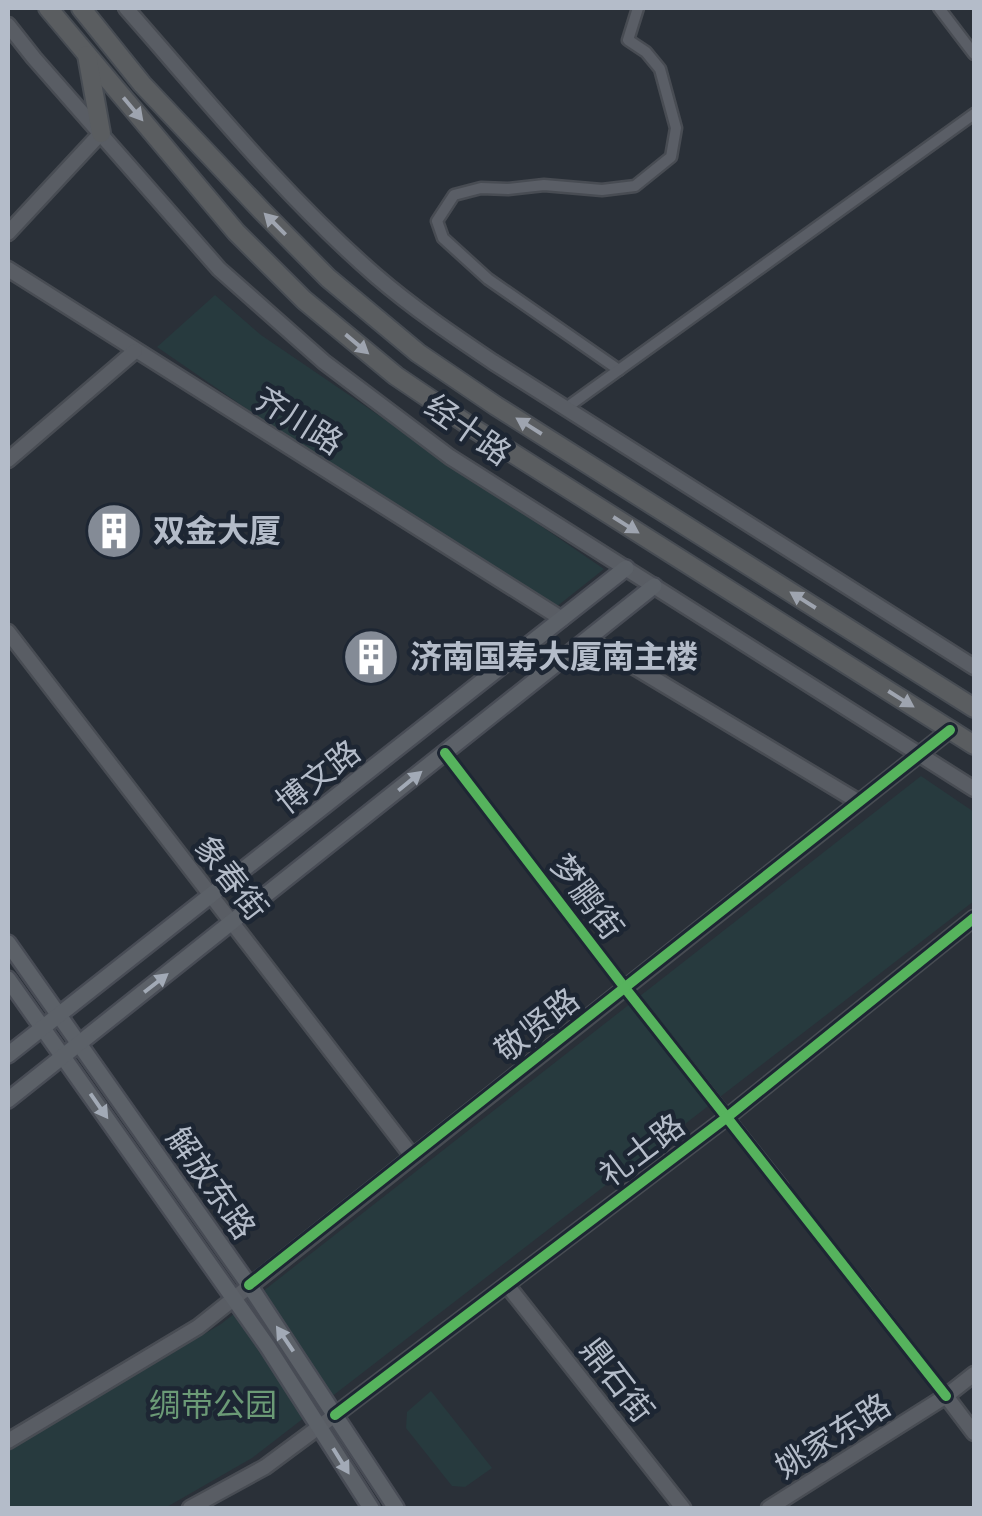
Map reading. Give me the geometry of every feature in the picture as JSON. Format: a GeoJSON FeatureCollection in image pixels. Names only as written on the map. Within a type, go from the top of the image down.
{"type":"FeatureCollection","features":[{"type":"Feature","properties":{"kind":"highway","name":"经十路"},"geometry":{"type":"LineString","coordinates":[[48,8],[236,232],[304,300],[396,376],[974,745]]}},
{"type":"Feature","properties":{"kind":"highway","name":"经十路"},"geometry":{"type":"LineString","coordinates":[[82,8],[142,84],[262,211],[328,278],[418,353],[974,708]]}},
{"type":"Feature","properties":{"kind":"highway"},"geometry":{"type":"LineString","coordinates":[[88,55],[101,133]]}},
{"type":"Feature","properties":{"kind":"main road","name":"博文路"},"geometry":{"type":"LineString","coordinates":[[8,1056],[626,568]]}},
{"type":"Feature","properties":{"kind":"main road","name":"博文路"},"geometry":{"type":"LineString","coordinates":[[8,1100],[654,586]]}},
{"type":"Feature","properties":{"kind":"main road","name":"解放东路"},"geometry":{"type":"LineString","coordinates":[[8,943],[249,1285],[396,1508]]}},
{"type":"Feature","properties":{"kind":"main road","name":"解放东路"},"geometry":{"type":"LineString","coordinates":[[8,979],[234,1299],[371,1508]]}},
{"type":"Feature","properties":{"kind":"street"},"geometry":{"type":"LineString","coordinates":[[126,8],[283,186],[375,275],[432,321],[974,668]]}},
{"type":"Feature","properties":{"kind":"street"},"geometry":{"type":"LineString","coordinates":[[619,370],[488,279],[443,238],[437,221],[454,195],[482,188],[544,185],[602,190],[636,186],[671,157],[676,128],[660,68],[628,40],[638,8]]}},
{"type":"Feature","properties":{"kind":"street"},"geometry":{"type":"LineString","coordinates":[[939,8],[974,54]]}},
{"type":"Feature","properties":{"kind":"street","name":"经十路"},"geometry":{"type":"LineString","coordinates":[[8,25],[219,269],[324,362],[450,457],[974,789]]}},
{"type":"Feature","properties":{"kind":"street"},"geometry":{"type":"LineString","coordinates":[[566,408],[974,114]]}},
{"type":"Feature","properties":{"kind":"street"},"geometry":{"type":"LineString","coordinates":[[8,233],[101,133]]}},
{"type":"Feature","properties":{"kind":"street","name":"齐川路"},"geometry":{"type":"LineString","coordinates":[[8,269],[562,619]]}},
{"type":"Feature","properties":{"kind":"street"},"geometry":{"type":"LineString","coordinates":[[8,460],[135,351]]}},
{"type":"Feature","properties":{"kind":"street","name":"象春街"},"geometry":{"type":"LineString","coordinates":[[8,632],[412,1156]]}},
{"type":"Feature","properties":{"kind":"street"},"geometry":{"type":"LineString","coordinates":[[588,639],[859,802]]}},
{"type":"Feature","properties":{"kind":"street","name":"敬贤路"},"geometry":{"type":"LineString","coordinates":[[8,1441],[198,1327],[950,730]]}},
{"type":"Feature","properties":{"kind":"street","name":"梦鹏街"},"geometry":{"type":"LineString","coordinates":[[446,753],[726,1118],[783,1186]]}},
{"type":"Feature","properties":{"kind":"street","name":"礼士路"},"geometry":{"type":"LineString","coordinates":[[190,1508],[265,1467],[507,1285],[726,1118],[974,918]]}},
{"type":"Feature","properties":{"kind":"street","name":"鼎石街"},"geometry":{"type":"LineString","coordinates":[[507,1285],[684,1508]]}},
{"type":"Feature","properties":{"kind":"street"},"geometry":{"type":"LineString","coordinates":[[862,1288],[974,1433]]}},
{"type":"Feature","properties":{"kind":"street","name":"姚家东路"},"geometry":{"type":"LineString","coordinates":[[769,1508],[946,1396],[974,1374]]}},
{"type":"Feature","properties":{"kind":"green space"},"geometry":{"type":"Polygon","coordinates":[[[215,295],[261,335],[604,569],[546,615],[157,347],[215,295]]]}},
{"type":"Feature","properties":{"kind":"green space","name":"绸带公园"},"geometry":{"type":"Polygon","coordinates":[[[921,776],[974,812],[974,901],[252,1458],[165,1508],[8,1508],[8,1451],[221,1324],[921,776]]]}},
{"type":"Feature","properties":{"kind":"green space"},"geometry":{"type":"Polygon","coordinates":[[[431,1391],[492,1468],[465,1487],[452,1486],[406,1428],[407,1412],[431,1391]]]}},
{"type":"Feature","properties":{"kind":"tunnel"},"geometry":{"type":"LineString","coordinates":[[783,1187],[862,1288]]}},
{"type":"Feature","properties":{"kind":"cycle path"},"geometry":{"type":"LineString","coordinates":[[249,1285],[950,730]]}},
{"type":"Feature","properties":{"kind":"cycle path"},"geometry":{"type":"LineString","coordinates":[[445,753],[946,1396]]}},
{"type":"Feature","properties":{"kind":"cycle path"},"geometry":{"type":"LineString","coordinates":[[335,1415],[726,1118],[974,918]]}},
{"type":"Feature","properties":{"kind":"place","name":"双金大厦"},"geometry":{"type":"Point","coordinates":[114,531]}},
{"type":"Feature","properties":{"kind":"place","name":"济南国寿大厦南主楼"},"geometry":{"type":"Point","coordinates":[371,657]}}]}
